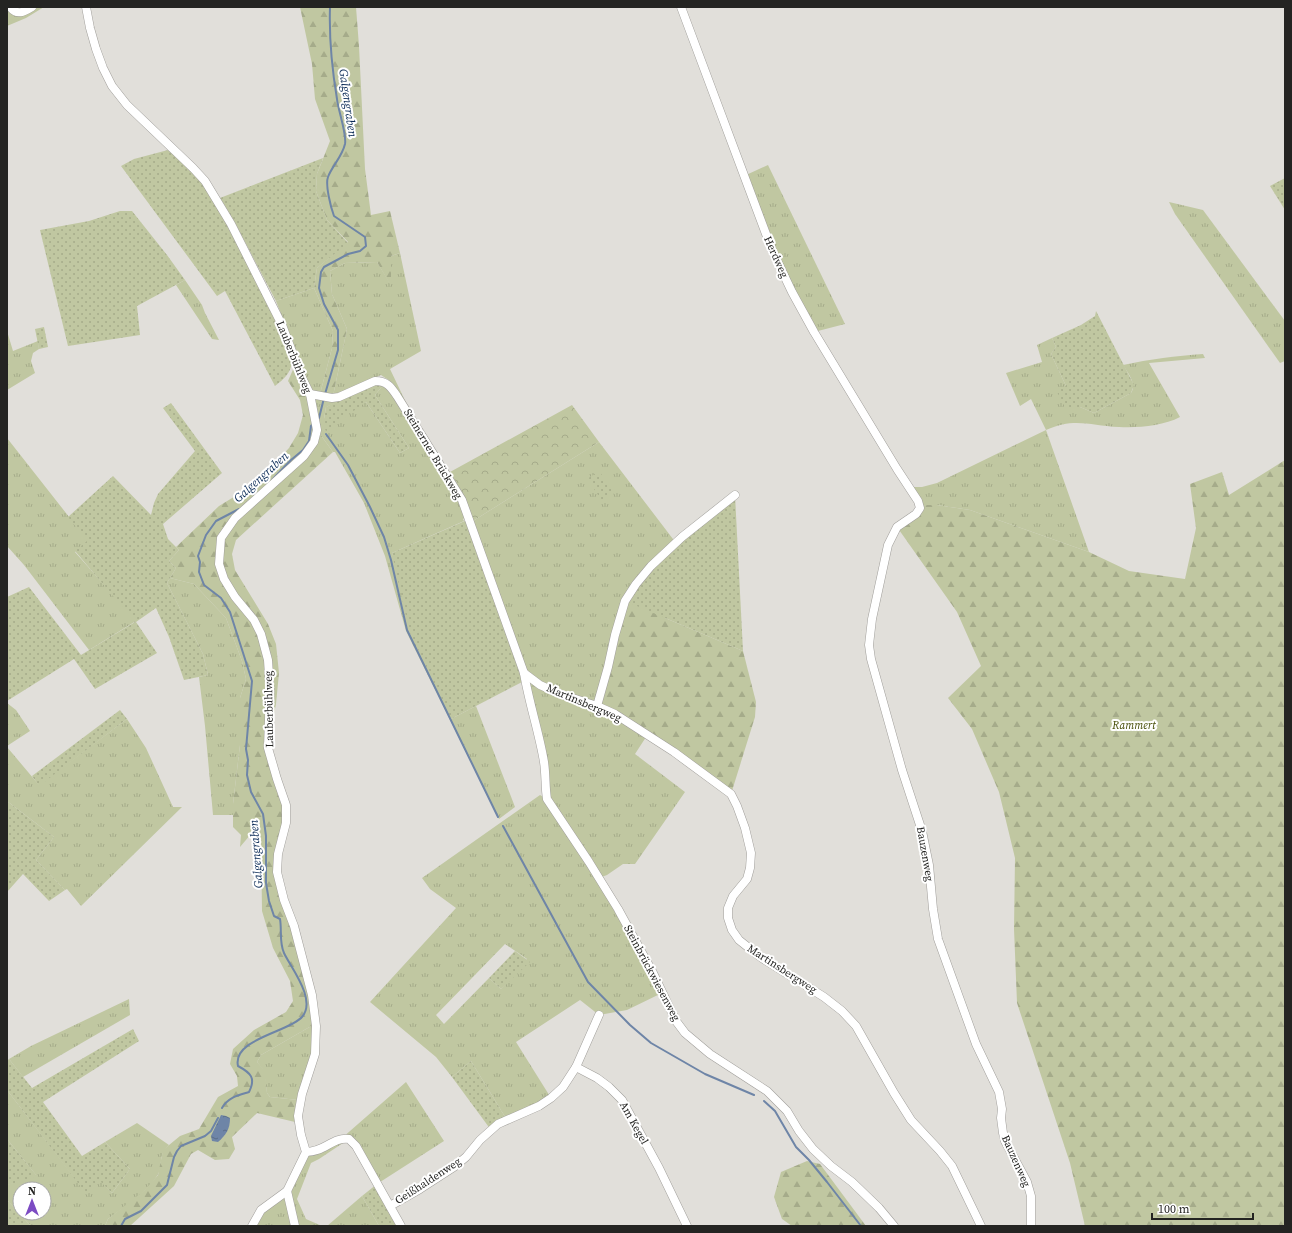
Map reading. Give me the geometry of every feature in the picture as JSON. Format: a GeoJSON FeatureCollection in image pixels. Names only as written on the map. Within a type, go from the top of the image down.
{"type":"FeatureCollection","features":[{"type":"Feature","properties":{"kind":"street"},"geometry":{"type":"LineString","coordinates":[[10,7],[13,11],[23,13],[32,7]]}},
{"type":"Feature","properties":{"kind":"street","name":"Lauberbühlweg"},"geometry":{"type":"LineString","coordinates":[[86,7],[96,49],[112,86],[127,105],[193,168],[205,182],[231,224],[282,325],[302,378],[314,395],[313,414],[317,430],[314,442],[304,456],[235,518],[221,538],[219,564],[224,579],[235,597],[254,620],[261,634],[268,660],[270,691],[268,748],[286,805],[286,823],[278,854],[277,872],[284,900],[294,926],[312,995],[316,1026],[315,1054],[302,1094],[298,1116],[306,1152]]}},
{"type":"Feature","properties":{"kind":"street","name":"Herdweg"},"geometry":{"type":"LineString","coordinates":[[681,7],[772,250],[788,285],[818,339],[897,470],[910,487]]}},
{"type":"Feature","properties":{"kind":"street","name":"Steinerner Brückweg"},"geometry":{"type":"LineString","coordinates":[[314,395],[332,398],[339,397],[375,381],[382,381],[388,384],[398,396],[462,500],[524,673]]}},
{"type":"Feature","properties":{"kind":"street","name":"Bauzenweg"},"geometry":{"type":"LineString","coordinates":[[910,487],[918,501],[920,508],[916,514],[897,527],[888,545],[872,619],[869,645],[871,659],[902,770],[922,830],[938,939],[976,1044],[999,1092],[1005,1141],[1027,1182],[1031,1196],[1031,1226]]}},
{"type":"Feature","properties":{"kind":"street"},"geometry":{"type":"LineString","coordinates":[[597,706],[625,601],[636,584],[651,566],[682,537],[735,495]]}},
{"type":"Feature","properties":{"kind":"street","name":"Martinsbergweg"},"geometry":{"type":"LineString","coordinates":[[524,673],[540,685],[615,714],[648,734],[731,794],[745,828],[751,853],[750,868],[747,879],[732,896],[728,908],[728,918],[732,930],[739,940],[765,960],[824,996],[842,1011],[856,1026],[894,1094],[911,1120],[952,1166],[981,1226]]}},
{"type":"Feature","properties":{"kind":"street","name":"Steinbrückwiesenweg"},"geometry":{"type":"LineString","coordinates":[[524,673],[544,763],[547,799],[618,909],[676,1021],[685,1033],[710,1054],[767,1091],[787,1111],[799,1131],[813,1149],[831,1166],[852,1182],[879,1208],[894,1226]]}},
{"type":"Feature","properties":{"kind":"street"},"geometry":{"type":"LineString","coordinates":[[576,1067],[599,1015]]}},
{"type":"Feature","properties":{"kind":"street","name":"Geißhaldenweg"},"geometry":{"type":"LineString","coordinates":[[390,1206],[454,1167],[498,1124],[539,1106],[552,1098],[563,1087],[576,1067]]}},
{"type":"Feature","properties":{"kind":"street","name":"Am Kegel"},"geometry":{"type":"LineString","coordinates":[[576,1067],[597,1078],[622,1100],[659,1168],[687,1226]]}},
{"type":"Feature","properties":{"kind":"street"},"geometry":{"type":"LineString","coordinates":[[252,1226],[260,1210],[287,1191],[306,1152],[314,1152],[342,1138],[349,1139],[356,1146],[401,1226]]}},
{"type":"Feature","properties":{"kind":"street"},"geometry":{"type":"LineString","coordinates":[[287,1191],[295,1226]]}},
{"type":"Feature","properties":{"kind":"green space"},"geometry":{"type":"Polygon","coordinates":[[[7,7],[44,7],[26,18],[7,26],[7,7]]]}},
{"type":"Feature","properties":{"kind":"green space"},"geometry":{"type":"Polygon","coordinates":[[[300,7],[356,7],[365,169],[371,215],[390,211],[400,253],[391,256],[391,286],[377,262],[345,263],[330,271],[332,294],[347,329],[333,396],[320,394],[332,348],[333,331],[314,288],[317,268],[348,242],[327,220],[316,191],[317,174],[330,141],[315,99],[312,64],[300,7]]]}},
{"type":"Feature","properties":{"kind":"green space"},"geometry":{"type":"Polygon","coordinates":[[[168,150],[189,168],[208,191],[253,271],[293,356],[288,373],[275,386],[225,291],[217,296],[121,166],[134,159],[168,150]]]}},
{"type":"Feature","properties":{"kind":"green space"},"geometry":{"type":"Polygon","coordinates":[[[323,158],[317,174],[316,191],[327,220],[348,243],[317,268],[314,288],[276,301],[235,223],[220,198],[323,158]]]}},
{"type":"Feature","properties":{"kind":"green space"},"geometry":{"type":"Polygon","coordinates":[[[768,165],[845,324],[814,332],[776,250],[746,175],[768,165]]]}},
{"type":"Feature","properties":{"kind":"green space"},"geometry":{"type":"Polygon","coordinates":[[[1285,178],[1285,210],[1270,186],[1285,178]]]}},
{"type":"Feature","properties":{"kind":"green space"},"geometry":{"type":"Polygon","coordinates":[[[1169,202],[1203,210],[1285,321],[1285,361],[1280,363],[1175,214],[1169,202]]]}},
{"type":"Feature","properties":{"kind":"green space"},"geometry":{"type":"Polygon","coordinates":[[[120,211],[132,211],[185,280],[137,306],[140,335],[68,346],[40,230],[89,221],[120,211]]]}},
{"type":"Feature","properties":{"kind":"green space"},"geometry":{"type":"Polygon","coordinates":[[[400,253],[421,351],[390,369],[411,413],[390,381],[381,375],[333,396],[347,329],[332,294],[330,271],[345,263],[377,262],[391,285],[391,256],[400,253]]]}},
{"type":"Feature","properties":{"kind":"green space"},"geometry":{"type":"Polygon","coordinates":[[[185,280],[202,305],[219,340],[212,339],[176,285],[185,280]]]}},
{"type":"Feature","properties":{"kind":"green space"},"geometry":{"type":"Polygon","coordinates":[[[314,288],[333,331],[332,348],[320,394],[313,391],[308,383],[276,301],[314,288]]]}},
{"type":"Feature","properties":{"kind":"green space"},"geometry":{"type":"Polygon","coordinates":[[[1096,311],[1134,385],[1131,393],[1094,413],[1080,407],[1065,407],[1056,390],[1066,386],[1051,354],[1056,347],[1052,338],[1081,325],[1095,316],[1096,311]]]}},
{"type":"Feature","properties":{"kind":"green space"},"geometry":{"type":"Polygon","coordinates":[[[44,327],[48,347],[39,349],[35,329],[44,327]]]}},
{"type":"Feature","properties":{"kind":"green space"},"geometry":{"type":"Polygon","coordinates":[[[7,331],[13,351],[38,341],[39,349],[33,353],[31,361],[35,373],[7,390],[7,331]]]}},
{"type":"Feature","properties":{"kind":"green space"},"geometry":{"type":"Polygon","coordinates":[[[1052,338],[1056,347],[1051,354],[1066,386],[1080,407],[1094,413],[1131,393],[1133,390],[1132,382],[1123,365],[1153,359],[1203,354],[1205,358],[1149,363],[1180,417],[1150,426],[1119,427],[1074,423],[1056,426],[1046,430],[1031,399],[1020,406],[1006,373],[1042,362],[1037,345],[1052,338]]]}},
{"type":"Feature","properties":{"kind":"green space"},"geometry":{"type":"Polygon","coordinates":[[[295,365],[320,434],[333,452],[236,540],[232,554],[235,570],[268,624],[276,644],[279,673],[276,704],[267,749],[285,805],[276,872],[310,995],[313,1025],[261,1055],[257,1062],[265,1071],[267,1093],[270,1097],[298,1100],[295,1122],[257,1113],[232,1137],[235,1149],[229,1159],[215,1160],[198,1150],[191,1154],[174,1186],[130,1226],[105,1226],[108,1219],[145,1190],[158,1175],[163,1150],[180,1136],[199,1129],[218,1097],[238,1086],[237,1076],[230,1064],[233,1049],[254,1030],[286,1012],[293,1001],[290,981],[273,948],[262,911],[261,840],[251,834],[240,847],[241,835],[233,827],[233,804],[240,745],[240,698],[246,679],[242,661],[226,618],[194,584],[170,578],[176,568],[169,561],[179,550],[176,547],[219,506],[255,484],[289,448],[298,433],[303,415],[300,400],[288,381],[295,365]]]}},
{"type":"Feature","properties":{"kind":"green space"},"geometry":{"type":"Polygon","coordinates":[[[371,384],[384,384],[375,395],[409,448],[400,453],[366,402],[326,431],[321,421],[324,419],[326,407],[371,384]]]}},
{"type":"Feature","properties":{"kind":"green space"},"geometry":{"type":"Polygon","coordinates":[[[384,384],[387,386],[461,501],[466,517],[463,519],[464,521],[392,553],[451,719],[476,706],[515,807],[499,819],[406,631],[385,556],[364,503],[335,452],[333,452],[320,434],[315,399],[342,400],[326,407],[324,419],[366,402],[400,453],[409,448],[375,395],[384,384]]]}},
{"type":"Feature","properties":{"kind":"green space"},"geometry":{"type":"Polygon","coordinates":[[[171,403],[222,473],[163,524],[168,539],[179,550],[169,561],[176,568],[167,583],[203,654],[208,675],[184,680],[169,637],[156,608],[136,622],[157,653],[95,689],[74,659],[7,701],[7,597],[29,587],[81,655],[135,622],[75,551],[87,541],[68,517],[113,476],[151,515],[158,494],[195,451],[163,408],[171,403]]]}},
{"type":"Feature","properties":{"kind":"green space"},"geometry":{"type":"Polygon","coordinates":[[[572,405],[599,442],[473,521],[465,498],[450,472],[572,405]]]}},
{"type":"Feature","properties":{"kind":"green space"},"geometry":{"type":"Polygon","coordinates":[[[1046,430],[1089,552],[970,510],[937,505],[920,508],[910,487],[922,487],[937,483],[1046,430]]]}},
{"type":"Feature","properties":{"kind":"green space"},"geometry":{"type":"Polygon","coordinates":[[[7,438],[88,541],[75,552],[136,621],[89,650],[24,565],[7,546],[7,438]]]}},
{"type":"Feature","properties":{"kind":"green space"},"geometry":{"type":"Polygon","coordinates":[[[599,442],[676,543],[648,734],[635,754],[685,792],[635,864],[623,864],[607,875],[599,878],[662,993],[627,1010],[599,1015],[580,1000],[516,1042],[551,1098],[507,1120],[471,1061],[452,1077],[436,1057],[370,1002],[456,908],[430,889],[422,878],[540,795],[547,799],[527,689],[473,521],[599,442]],[[505,944],[436,1015],[444,1024],[489,978],[501,989],[527,959],[505,944]]]}},
{"type":"Feature","properties":{"kind":"green space","name":"Rammert"},"geometry":{"type":"Polygon","coordinates":[[[1285,460],[1285,1226],[1085,1226],[1070,1163],[1017,1003],[1014,929],[1015,858],[999,792],[972,729],[948,698],[981,666],[957,612],[897,527],[920,508],[926,505],[937,505],[970,510],[1089,552],[1129,571],[1185,579],[1196,528],[1190,484],[1222,472],[1229,495],[1285,460]]]}},
{"type":"Feature","properties":{"kind":"green space"},"geometry":{"type":"Polygon","coordinates":[[[599,471],[615,492],[603,502],[587,479],[599,471]]]}},
{"type":"Feature","properties":{"kind":"green space"},"geometry":{"type":"Polygon","coordinates":[[[735,495],[743,651],[625,601],[651,566],[735,495]]]}},
{"type":"Feature","properties":{"kind":"green space"},"geometry":{"type":"Polygon","coordinates":[[[467,520],[524,681],[451,719],[409,630],[392,553],[467,520]]]}},
{"type":"Feature","properties":{"kind":"green space"},"geometry":{"type":"Polygon","coordinates":[[[170,578],[194,584],[226,618],[242,661],[246,679],[240,698],[240,745],[233,815],[213,815],[199,677],[208,675],[203,654],[167,583],[170,578]]]}},
{"type":"Feature","properties":{"kind":"green space"},"geometry":{"type":"Polygon","coordinates":[[[625,601],[743,651],[756,702],[755,717],[731,794],[597,706],[625,601]]]}},
{"type":"Feature","properties":{"kind":"green space"},"geometry":{"type":"Polygon","coordinates":[[[7,703],[16,710],[30,731],[7,746],[7,703]]]}},
{"type":"Feature","properties":{"kind":"green space"},"geometry":{"type":"Polygon","coordinates":[[[120,710],[127,719],[39,786],[32,776],[120,710]]]}},
{"type":"Feature","properties":{"kind":"green space"},"geometry":{"type":"Polygon","coordinates":[[[127,719],[146,748],[173,807],[182,807],[81,906],[67,889],[65,890],[36,860],[54,837],[7,801],[7,747],[39,785],[127,719]]]}},
{"type":"Feature","properties":{"kind":"green space"},"geometry":{"type":"Polygon","coordinates":[[[7,801],[54,837],[36,860],[65,890],[49,901],[23,874],[7,892],[7,801]]]}},
{"type":"Feature","properties":{"kind":"green space"},"geometry":{"type":"Polygon","coordinates":[[[515,951],[530,962],[501,989],[489,978],[515,951]]]}},
{"type":"Feature","properties":{"kind":"green space"},"geometry":{"type":"Polygon","coordinates":[[[129,999],[130,1015],[23,1077],[9,1059],[31,1046],[129,999]]]}},
{"type":"Feature","properties":{"kind":"green space"},"geometry":{"type":"Polygon","coordinates":[[[313,1025],[313,1052],[298,1100],[270,1097],[267,1093],[264,1071],[257,1062],[261,1055],[313,1025]]]}},
{"type":"Feature","properties":{"kind":"green space"},"geometry":{"type":"Polygon","coordinates":[[[133,1029],[139,1041],[43,1102],[82,1156],[105,1142],[130,1169],[112,1193],[99,1180],[87,1195],[7,1090],[7,1061],[9,1059],[32,1088],[133,1029]]]}},
{"type":"Feature","properties":{"kind":"green space"},"geometry":{"type":"Polygon","coordinates":[[[471,1061],[507,1120],[491,1130],[452,1077],[471,1061]]]}},
{"type":"Feature","properties":{"kind":"green space"},"geometry":{"type":"Polygon","coordinates":[[[406,1082],[444,1141],[377,1184],[349,1139],[311,1163],[297,1199],[306,1219],[322,1226],[252,1226],[261,1210],[287,1191],[303,1156],[342,1138],[406,1082]]]}},
{"type":"Feature","properties":{"kind":"green space"},"geometry":{"type":"Polygon","coordinates":[[[7,1090],[87,1194],[99,1179],[112,1193],[130,1169],[105,1142],[137,1123],[169,1145],[163,1153],[157,1176],[135,1199],[108,1219],[105,1226],[31,1226],[26,1221],[52,1221],[52,1181],[19,1181],[36,1175],[7,1139],[7,1090]]]}},
{"type":"Feature","properties":{"kind":"green space"},"geometry":{"type":"Polygon","coordinates":[[[7,1139],[37,1176],[21,1181],[12,1181],[12,1184],[8,1185],[7,1139]]]}},
{"type":"Feature","properties":{"kind":"green space"},"geometry":{"type":"Polygon","coordinates":[[[807,1161],[820,1164],[866,1226],[792,1226],[782,1219],[774,1197],[781,1172],[807,1161]]]}},
{"type":"Feature","properties":{"kind":"green space"},"geometry":{"type":"Polygon","coordinates":[[[12,1183],[12,1205],[7,1200],[7,1185],[12,1183]]]}},
{"type":"Feature","properties":{"kind":"green space"},"geometry":{"type":"Polygon","coordinates":[[[377,1184],[401,1226],[379,1226],[362,1196],[377,1184]]]}},
{"type":"Feature","properties":{"kind":"green space"},"geometry":{"type":"Polygon","coordinates":[[[362,1196],[379,1226],[327,1226],[362,1196]]]}},
{"type":"Feature","properties":{"kind":"green space"},"geometry":{"type":"Polygon","coordinates":[[[7,1200],[12,1205],[12,1221],[26,1221],[31,1226],[7,1226],[7,1200]]]}},
{"type":"Feature","properties":{"kind":"water"},"geometry":{"type":"Polygon","coordinates":[[[221,1115],[230,1118],[228,1129],[218,1142],[212,1141],[211,1136],[221,1115]]]}},
{"type":"Feature","properties":{"kind":"waterway","name":"Galgengraben"},"geometry":{"type":"LineString","coordinates":[[325,394],[338,350],[338,330],[324,304],[319,288],[321,272],[324,267],[348,254],[360,251],[366,246],[365,237],[334,216],[328,191],[328,177],[342,153],[345,144],[344,128],[338,104],[330,41],[330,7]]}},
{"type":"Feature","properties":{"kind":"waterway","name":"Galgengraben"},"geometry":{"type":"LineString","coordinates":[[317,420],[319,418],[324,398]]}},
{"type":"Feature","properties":{"kind":"waterway","name":"Galgengraben"},"geometry":{"type":"LineString","coordinates":[[272,480],[303,450],[309,441],[311,426],[314,423]]}},
{"type":"Feature","properties":{"kind":"waterway"},"geometry":{"type":"LineString","coordinates":[[326,434],[348,465],[384,537],[391,560],[407,630],[498,817]]}},
{"type":"Feature","properties":{"kind":"waterway","name":"Galgengraben"},"geometry":{"type":"LineString","coordinates":[[222,1108],[227,1101],[238,1095],[249,1092],[251,1087],[251,1076],[238,1066],[238,1057],[244,1049],[263,1037],[295,1022],[302,1017],[306,1010],[305,993],[297,975],[284,953],[280,919],[274,916],[269,901],[266,883],[266,836],[263,814],[251,792],[247,775],[248,760],[246,749],[252,681],[230,612],[221,598],[204,585],[199,572],[200,562],[198,556],[206,535],[216,521],[239,509]]}},
{"type":"Feature","properties":{"kind":"waterway"},"geometry":{"type":"LineString","coordinates":[[503,826],[588,982],[630,1025],[651,1043],[705,1074],[754,1095]]}},
{"type":"Feature","properties":{"kind":"waterway"},"geometry":{"type":"LineString","coordinates":[[764,1101],[775,1111],[796,1147],[809,1160],[861,1226]]}},
{"type":"Feature","properties":{"kind":"waterway","name":"Galgengraben"},"geometry":{"type":"LineString","coordinates":[[121,1226],[125,1219],[141,1211],[167,1185],[174,1157],[181,1146],[205,1136],[211,1131],[218,1118]]}}]}
